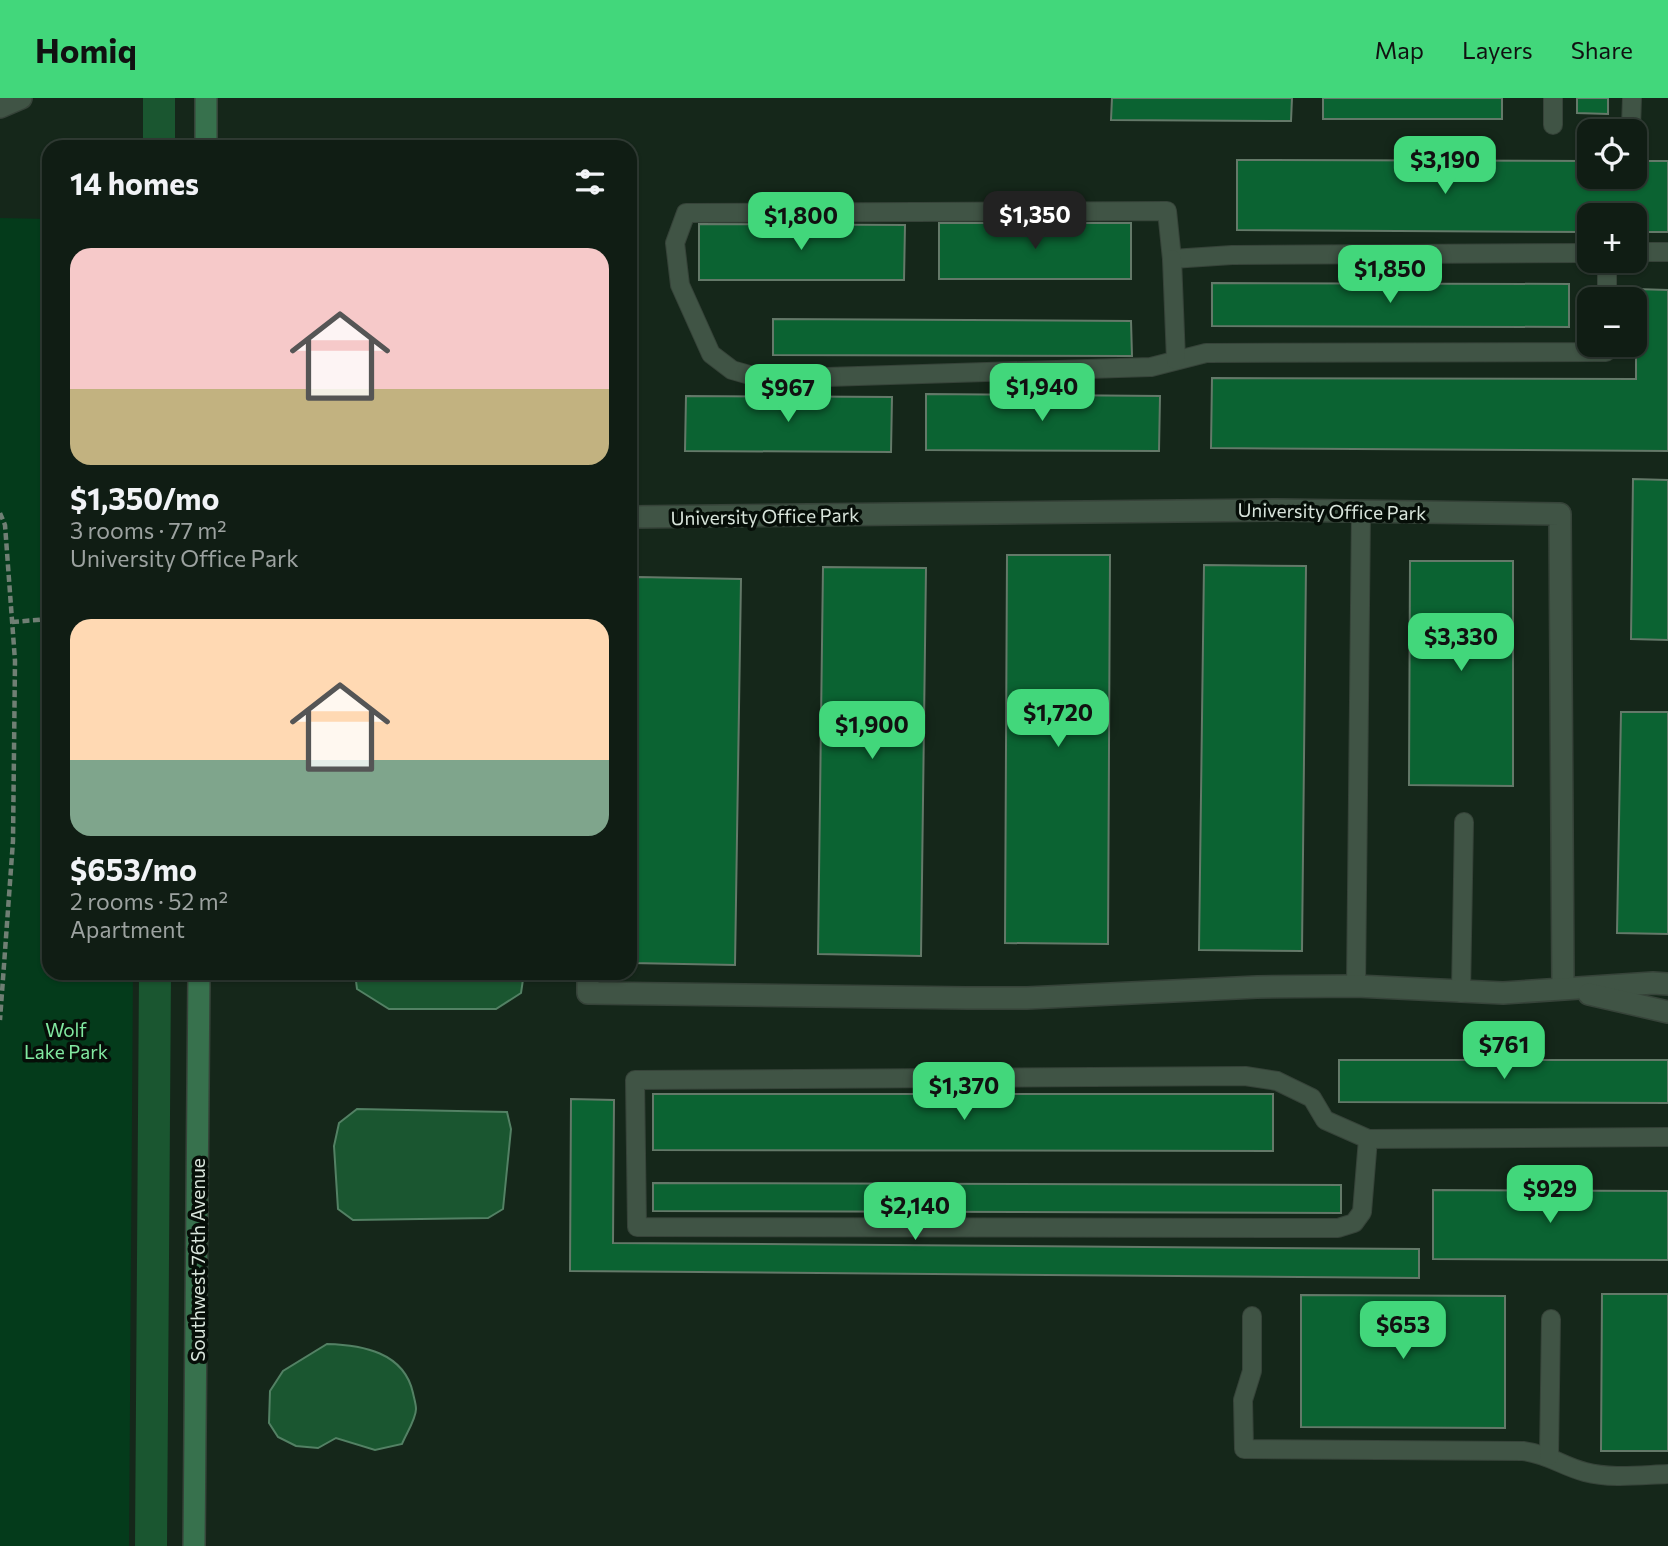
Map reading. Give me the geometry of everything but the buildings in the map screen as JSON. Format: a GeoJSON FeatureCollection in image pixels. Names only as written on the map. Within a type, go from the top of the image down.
{"type":"FeatureCollection","features":[{"type":"Feature","properties":{"kind":"street"},"geometry":{"type":"LineString","coordinates":[[0,107],[21,98]]}},
{"type":"Feature","properties":{"kind":"street"},"geometry":{"type":"LineString","coordinates":[[206,98],[206,140]]}},
{"type":"Feature","properties":{"kind":"street","name":"University Office Park"},"geometry":{"type":"LineString","coordinates":[[637,517],[1278,510],[1560,514],[1563,988]]}},
{"type":"Feature","properties":{"kind":"street","name":"Southwest 76th Avenue"},"geometry":{"type":"LineString","coordinates":[[194,1546],[199,980]]}},
{"type":"Feature","properties":{"kind":"street"},"geometry":{"type":"LineString","coordinates":[[588,980],[587,993],[1027,998],[1257,987],[1356,986],[1503,993],[1668,984]]}},
{"type":"Feature","properties":{"kind":"street"},"geometry":{"type":"LineString","coordinates":[[1563,988],[1668,1012]]}},
{"type":"Feature","properties":{"kind":"lane"},"geometry":{"type":"LineString","coordinates":[[1553,98],[1553,125]]}},
{"type":"Feature","properties":{"kind":"lane"},"geometry":{"type":"LineString","coordinates":[[1631,119],[1632,98]]}},
{"type":"Feature","properties":{"kind":"lane"},"geometry":{"type":"LineString","coordinates":[[1176,360],[1167,211],[686,213],[675,243],[680,285],[710,354],[733,370],[753,376],[795,378],[1152,368],[1206,353],[1577,352]]}},
{"type":"Feature","properties":{"kind":"lane"},"geometry":{"type":"LineString","coordinates":[[1647,252],[1668,251]]}},
{"type":"Feature","properties":{"kind":"lane"},"geometry":{"type":"LineString","coordinates":[[1171,259],[1232,255],[1577,253]]}},
{"type":"Feature","properties":{"kind":"lane"},"geometry":{"type":"LineString","coordinates":[[1356,986],[1361,511]]}},
{"type":"Feature","properties":{"kind":"lane"},"geometry":{"type":"LineString","coordinates":[[1461,993],[1464,822]]}},
{"type":"Feature","properties":{"kind":"lane"},"geometry":{"type":"LineString","coordinates":[[1368,1139],[1362,1212],[1354,1223],[1338,1228],[637,1227],[635,1080],[1245,1076],[1277,1081],[1312,1098],[1325,1120],[1368,1139],[1668,1137]]}},
{"type":"Feature","properties":{"kind":"lane"},"geometry":{"type":"LineString","coordinates":[[1252,1316],[1252,1371],[1243,1400],[1244,1449],[1523,1451],[1549,1456],[1584,1472],[1602,1475],[1668,1474]]}},
{"type":"Feature","properties":{"kind":"lane"},"geometry":{"type":"LineString","coordinates":[[1549,1456],[1551,1319]]}},
{"type":"Feature","properties":{"kind":"path"},"geometry":{"type":"LineString","coordinates":[[0,513],[5,525],[15,660],[13,841],[0,1020]]}},
{"type":"Feature","properties":{"kind":"path"},"geometry":{"type":"LineString","coordinates":[[12,622],[42,620]]}},
{"type":"Feature","properties":{"kind":"green space","name":"Wolf Lake Park"},"geometry":{"type":"Polygon","coordinates":[[[0,218],[42,219],[42,980],[133,980],[129,1546],[0,1546],[0,218]]]}},
{"type":"Feature","properties":{"kind":"shaded area"},"geometry":{"type":"Polygon","coordinates":[[[356,980],[523,980],[521,993],[496,1009],[389,1009],[357,989],[356,980]]]}},
{"type":"Feature","properties":{"kind":"shaded area"},"geometry":{"type":"Polygon","coordinates":[[[357,1109],[507,1112],[511,1129],[503,1209],[488,1218],[353,1220],[338,1209],[334,1146],[339,1123],[357,1109]]]}},
{"type":"Feature","properties":{"kind":"shaded area"},"geometry":{"type":"Polygon","coordinates":[[[327,1344],[367,1349],[391,1360],[401,1368],[408,1379],[416,1409],[402,1444],[375,1450],[336,1438],[318,1448],[296,1446],[278,1437],[269,1423],[270,1391],[283,1371],[327,1344]]]}},
{"type":"Feature","properties":{"kind":"waterway"},"geometry":{"type":"LineString","coordinates":[[159,98],[159,140]]}},
{"type":"Feature","properties":{"kind":"waterway"},"geometry":{"type":"LineString","coordinates":[[151,1546],[155,980]]}}]}
